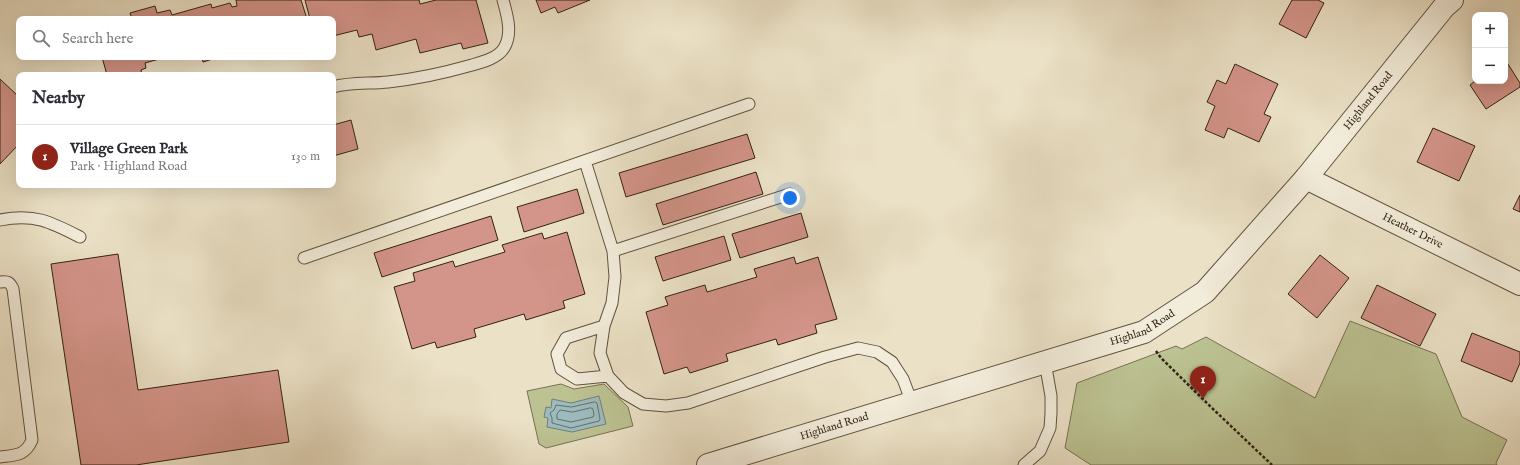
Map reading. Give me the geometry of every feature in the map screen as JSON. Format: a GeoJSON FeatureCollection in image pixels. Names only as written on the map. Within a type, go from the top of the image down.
{"type":"FeatureCollection","features":[{"type":"Feature","properties":{"kind":"street","name":"Highland Road"},"geometry":{"type":"LineString","coordinates":[[708,465],[1142,332],[1205,292],[1306,178],[1444,7],[1452,0]]}},
{"type":"Feature","properties":{"kind":"street","name":"Heather Drive"},"geometry":{"type":"LineString","coordinates":[[1306,178],[1520,284]]}},
{"type":"Feature","properties":{"kind":"lane"},"geometry":{"type":"LineString","coordinates":[[336,86],[354,83],[407,80],[440,75],[482,62],[497,55],[504,48],[509,31],[503,0]]}},
{"type":"Feature","properties":{"kind":"lane"},"geometry":{"type":"LineString","coordinates":[[304,258],[749,104]]}},
{"type":"Feature","properties":{"kind":"lane"},"geometry":{"type":"LineString","coordinates":[[585,161],[612,251],[615,277],[612,303],[604,326],[600,354],[608,376],[624,393],[644,404],[666,406],[688,402],[825,357],[858,348],[877,352],[892,362],[903,379],[912,403]]}},
{"type":"Feature","properties":{"kind":"lane"},"geometry":{"type":"LineString","coordinates":[[612,251],[790,194]]}},
{"type":"Feature","properties":{"kind":"lane"},"geometry":{"type":"LineString","coordinates":[[0,220],[16,217],[33,217],[55,224],[80,237]]}},
{"type":"Feature","properties":{"kind":"lane"},"geometry":{"type":"LineString","coordinates":[[0,282],[7,281],[13,290],[32,440],[25,452],[0,457]]}},
{"type":"Feature","properties":{"kind":"lane"},"geometry":{"type":"LineString","coordinates":[[604,326],[566,338],[557,354],[561,369],[577,379],[608,376]]}},
{"type":"Feature","properties":{"kind":"lane"},"geometry":{"type":"LineString","coordinates":[[1024,465],[1040,450],[1050,428],[1050,396],[1045,362]]}},
{"type":"Feature","properties":{"kind":"path"},"geometry":{"type":"LineString","coordinates":[[1142,332],[1161,358],[1272,465]]}},
{"type":"Feature","properties":{"kind":"green space"},"geometry":{"type":"Polygon","coordinates":[[[1350,321],[1436,354],[1462,417],[1507,440],[1496,463],[1497,465],[1091,465],[1065,448],[1077,383],[1176,346],[1182,349],[1206,337],[1315,398],[1350,321]]]}},
{"type":"Feature","properties":{"kind":"green space"},"geometry":{"type":"Polygon","coordinates":[[[561,384],[574,389],[604,384],[628,407],[633,426],[546,448],[539,444],[527,391],[561,384]]]}},
{"type":"Feature","properties":{"kind":"water"},"geometry":{"type":"Polygon","coordinates":[[[599,396],[606,424],[572,432],[547,427],[548,418],[544,417],[546,407],[551,408],[552,399],[571,403],[599,396]]]}},
{"type":"Feature","properties":{"kind":"building"},"geometry":{"type":"Polygon","coordinates":[[[236,0],[301,0],[306,16],[131,16],[130,13],[155,6],[157,13],[170,10],[172,15],[211,4],[212,8],[230,3],[232,7],[237,6],[236,0]]]}},
{"type":"Feature","properties":{"kind":"building"},"geometry":{"type":"Polygon","coordinates":[[[305,0],[419,0],[420,4],[436,0],[476,0],[488,43],[463,49],[461,43],[420,53],[416,39],[376,50],[372,34],[359,37],[357,30],[336,35],[336,16],[309,16],[305,0]]]}},
{"type":"Feature","properties":{"kind":"building"},"geometry":{"type":"Polygon","coordinates":[[[536,0],[590,0],[558,13],[555,7],[541,13],[536,0]]]}},
{"type":"Feature","properties":{"kind":"building"},"geometry":{"type":"Polygon","coordinates":[[[1292,0],[1318,0],[1324,3],[1306,38],[1279,24],[1292,0]]]}},
{"type":"Feature","properties":{"kind":"building"},"geometry":{"type":"Polygon","coordinates":[[[103,60],[156,60],[145,63],[146,68],[141,70],[141,72],[106,72],[103,60]]]}},
{"type":"Feature","properties":{"kind":"building"},"geometry":{"type":"Polygon","coordinates":[[[1235,64],[1278,84],[1264,114],[1271,117],[1259,142],[1228,128],[1224,138],[1205,130],[1215,106],[1207,102],[1217,80],[1226,84],[1235,64]]]}},
{"type":"Feature","properties":{"kind":"building"},"geometry":{"type":"Polygon","coordinates":[[[1508,64],[1520,83],[1520,87],[1486,109],[1470,85],[1472,83],[1508,84],[1508,64]]]}},
{"type":"Feature","properties":{"kind":"building"},"geometry":{"type":"Polygon","coordinates":[[[0,79],[16,94],[16,147],[0,164],[0,79]]]}},
{"type":"Feature","properties":{"kind":"building"},"geometry":{"type":"Polygon","coordinates":[[[351,120],[358,149],[336,155],[336,124],[351,120]]]}},
{"type":"Feature","properties":{"kind":"building"},"geometry":{"type":"Polygon","coordinates":[[[1433,128],[1475,146],[1459,181],[1417,162],[1433,128]]]}},
{"type":"Feature","properties":{"kind":"building"},"geometry":{"type":"Polygon","coordinates":[[[747,134],[755,158],[626,197],[619,173],[747,134]]]}},
{"type":"Feature","properties":{"kind":"building"},"geometry":{"type":"Polygon","coordinates":[[[756,172],[763,194],[663,225],[656,204],[756,172]]]}},
{"type":"Feature","properties":{"kind":"building"},"geometry":{"type":"Polygon","coordinates":[[[577,189],[584,213],[524,232],[517,207],[577,189]]]}},
{"type":"Feature","properties":{"kind":"building"},"geometry":{"type":"Polygon","coordinates":[[[1520,195],[1520,212],[1513,209],[1520,195]]]}},
{"type":"Feature","properties":{"kind":"building"},"geometry":{"type":"Polygon","coordinates":[[[801,213],[808,237],[740,258],[732,234],[801,213]]]}},
{"type":"Feature","properties":{"kind":"building"},"geometry":{"type":"Polygon","coordinates":[[[491,216],[498,240],[382,277],[374,253],[491,216]]]}},
{"type":"Feature","properties":{"kind":"building"},"geometry":{"type":"Polygon","coordinates":[[[567,232],[585,294],[563,301],[565,308],[526,320],[524,314],[474,329],[476,337],[437,348],[435,342],[412,349],[394,287],[415,281],[413,273],[453,261],[455,267],[505,252],[502,245],[542,233],[544,239],[567,232]]]}},
{"type":"Feature","properties":{"kind":"building"},"geometry":{"type":"Polygon","coordinates":[[[724,236],[731,260],[663,281],[655,257],[724,236]]]}},
{"type":"Feature","properties":{"kind":"building"},"geometry":{"type":"Polygon","coordinates":[[[118,254],[138,390],[278,370],[289,442],[136,465],[81,465],[51,264],[118,254]]]}},
{"type":"Feature","properties":{"kind":"building"},"geometry":{"type":"Polygon","coordinates":[[[1320,255],[1349,278],[1317,318],[1288,294],[1320,255]]]}},
{"type":"Feature","properties":{"kind":"building"},"geometry":{"type":"Polygon","coordinates":[[[794,257],[796,264],[818,257],[837,319],[815,325],[817,333],[778,345],[776,339],[726,354],[728,361],[690,373],[687,367],[664,374],[646,312],[668,305],[665,297],[705,285],[707,292],[757,277],[754,269],[794,257]]]}},
{"type":"Feature","properties":{"kind":"building"},"geometry":{"type":"Polygon","coordinates":[[[1377,285],[1436,314],[1420,346],[1361,318],[1377,285]]]}},
{"type":"Feature","properties":{"kind":"building"},"geometry":{"type":"Polygon","coordinates":[[[1472,333],[1520,352],[1520,363],[1512,382],[1461,361],[1472,333]]]}},
{"type":"Feature","properties":{"kind":"place","name":"Village Green Park"},"geometry":{"type":"Point","coordinates":[1203,399]}}]}
